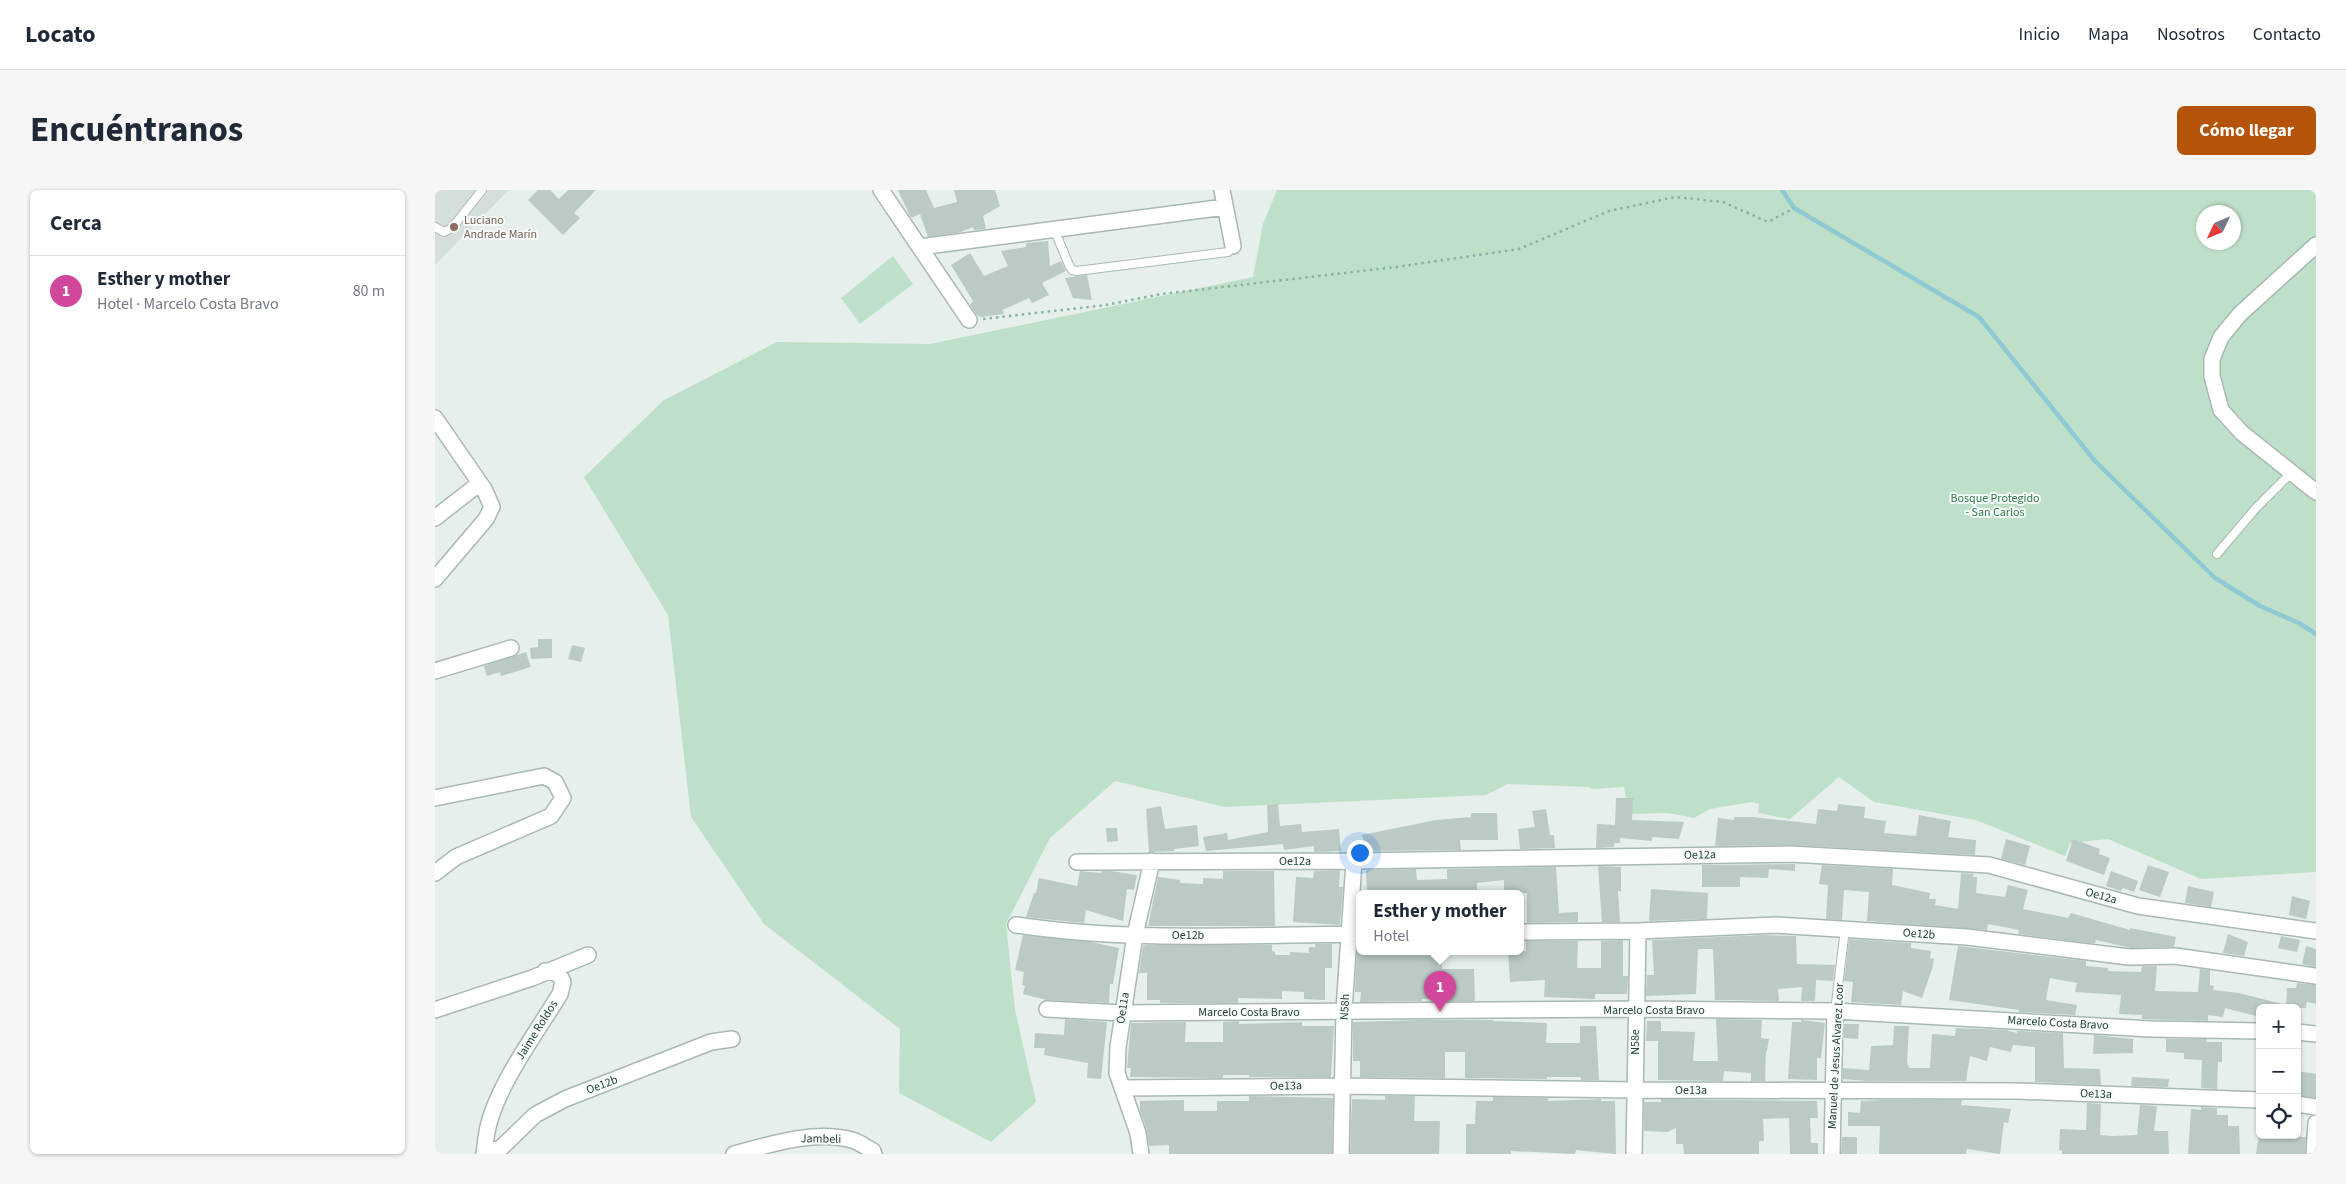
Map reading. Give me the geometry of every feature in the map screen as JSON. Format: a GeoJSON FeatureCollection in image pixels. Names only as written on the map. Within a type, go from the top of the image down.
{"type":"FeatureCollection","features":[{"type":"Feature","properties":{"kind":"street"},"geometry":{"type":"LineString","coordinates":[[881,190],[969,320]]}},
{"type":"Feature","properties":{"kind":"street"},"geometry":{"type":"LineString","coordinates":[[1222,190],[1233,246]]}},
{"type":"Feature","properties":{"kind":"street"},"geometry":{"type":"LineString","coordinates":[[920,248],[1225,207]]}},
{"type":"Feature","properties":{"kind":"street"},"geometry":{"type":"LineString","coordinates":[[2316,245],[2240,314],[2221,338],[2212,359],[2212,376],[2221,410],[2242,433],[2316,492]]}},
{"type":"Feature","properties":{"kind":"street"},"geometry":{"type":"LineString","coordinates":[[435,418],[480,483],[492,507],[490,514],[435,579]]}},
{"type":"Feature","properties":{"kind":"street"},"geometry":{"type":"LineString","coordinates":[[435,518],[480,483]]}},
{"type":"Feature","properties":{"kind":"street"},"geometry":{"type":"LineString","coordinates":[[435,672],[511,648]]}},
{"type":"Feature","properties":{"kind":"street"},"geometry":{"type":"LineString","coordinates":[[435,798],[544,776],[555,782],[563,798],[560,806],[551,816],[456,857],[435,872]]}},
{"type":"Feature","properties":{"kind":"street","name":"Oe12a"},"geometry":{"type":"LineString","coordinates":[[1077,862],[1354,861],[1790,854],[1989,865],[2138,906],[2316,931]]}},
{"type":"Feature","properties":{"kind":"street","name":"Oe11a"},"geometry":{"type":"LineString","coordinates":[[1141,1154],[1139,1133],[1117,1073],[1118,1046],[1135,935],[1152,861]]}},
{"type":"Feature","properties":{"kind":"street","name":"N58h"},"geometry":{"type":"LineString","coordinates":[[1341,1154],[1344,1012],[1355,934],[1354,861]]}},
{"type":"Feature","properties":{"kind":"street","name":"Oe12b"},"geometry":{"type":"LineString","coordinates":[[1016,925],[1088,933],[1135,935],[1355,934]]}},
{"type":"Feature","properties":{"kind":"street","name":"Oe12b"},"geometry":{"type":"LineString","coordinates":[[1524,932],[1638,931],[1776,925],[1967,937],[2129,957],[2175,956],[2316,976]]}},
{"type":"Feature","properties":{"kind":"street","name":"N58e"},"geometry":{"type":"LineString","coordinates":[[1634,1154],[1635,1009],[1638,931]]}},
{"type":"Feature","properties":{"kind":"street"},"geometry":{"type":"LineString","coordinates":[[435,1010],[532,978],[545,970],[588,955]]}},
{"type":"Feature","properties":{"kind":"street","name":"Jaime Roldos"},"geometry":{"type":"LineString","coordinates":[[484,1154],[488,1126],[500,1097],[520,1057],[560,994],[563,982],[559,974],[545,970]]}},
{"type":"Feature","properties":{"kind":"street","name":"Marcelo Costa Bravo"},"geometry":{"type":"LineString","coordinates":[[1047,1009],[1122,1013],[1635,1009],[1835,1011],[2151,1029],[2256,1031]]}},
{"type":"Feature","properties":{"kind":"street","name":"Manuel de Jesus Alvarez Loor"},"geometry":{"type":"LineString","coordinates":[[1832,1154],[1835,1011]]}},
{"type":"Feature","properties":{"kind":"street"},"geometry":{"type":"LineString","coordinates":[[2301,1032],[2316,1034]]}},
{"type":"Feature","properties":{"kind":"street","name":"Oe12b"},"geometry":{"type":"LineString","coordinates":[[484,1154],[501,1148],[535,1115],[565,1099],[711,1042],[732,1039]]}},
{"type":"Feature","properties":{"kind":"street","name":"Oe13a"},"geometry":{"type":"LineString","coordinates":[[1122,1088],[1343,1086],[1635,1090],[2017,1091],[2256,1100]]}},
{"type":"Feature","properties":{"kind":"street"},"geometry":{"type":"LineString","coordinates":[[2301,1105],[2316,1107]]}},
{"type":"Feature","properties":{"kind":"street"},"geometry":{"type":"LineString","coordinates":[[2314,1154],[2316,1123]]}},
{"type":"Feature","properties":{"kind":"street","name":"Jambeli"},"geometry":{"type":"LineString","coordinates":[[734,1154],[797,1138],[831,1138],[853,1140],[873,1151],[874,1154]]}},
{"type":"Feature","properties":{"kind":"lane"},"geometry":{"type":"LineString","coordinates":[[435,227],[444,232],[452,228],[483,190]]}},
{"type":"Feature","properties":{"kind":"lane"},"geometry":{"type":"LineString","coordinates":[[1055,229],[1069,265],[1072,270],[1077,271],[1228,252],[1233,246]]}},
{"type":"Feature","properties":{"kind":"lane"},"geometry":{"type":"LineString","coordinates":[[2217,554],[2250,514],[2292,472]]}},
{"type":"Feature","properties":{"kind":"lane","name":"Manuel de Jesus Alvarez Loor"},"geometry":{"type":"LineString","coordinates":[[1835,1011],[1845,929]]}},
{"type":"Feature","properties":{"kind":"path"},"geometry":{"type":"LineString","coordinates":[[969,320],[1106,305],[1162,294],[1378,269],[1519,249],[1609,211],[1675,197],[1723,202],[1768,222],[1794,208]]}},
{"type":"Feature","properties":{"kind":"shaded area","name":"Luciano Andrade Marín"},"geometry":{"type":"Polygon","coordinates":[[[435,190],[509,190],[435,265],[435,190]]]}},
{"type":"Feature","properties":{"kind":"green space","name":"Bosque Protegido - San Carlos"},"geometry":{"type":"Polygon","coordinates":[[[1277,190],[2316,190],[2316,872],[2201,879],[2108,839],[2070,843],[2065,856],[1976,820],[1874,802],[1839,777],[1790,819],[1758,813],[1759,804],[1752,802],[1710,809],[1694,818],[1668,813],[1629,814],[1624,787],[1593,789],[1587,787],[1508,784],[1486,795],[1225,807],[1115,781],[1050,838],[1006,924],[1015,1010],[1036,1102],[991,1142],[899,1093],[900,1029],[764,924],[691,817],[668,615],[584,477],[664,400],[777,342],[930,344],[1253,277],[1263,224],[1277,190]]]}},
{"type":"Feature","properties":{"kind":"green space"},"geometry":{"type":"Polygon","coordinates":[[[893,256],[913,284],[860,324],[841,298],[893,256]]]}},
{"type":"Feature","properties":{"kind":"building"},"geometry":{"type":"Polygon","coordinates":[[[538,190],[550,190],[559,199],[568,190],[596,190],[574,213],[580,218],[563,235],[528,200],[538,190]]]}},
{"type":"Feature","properties":{"kind":"building"},"geometry":{"type":"Polygon","coordinates":[[[898,190],[926,190],[934,208],[957,202],[954,190],[995,190],[1000,206],[983,216],[986,229],[974,230],[973,227],[958,233],[928,237],[920,214],[911,218],[898,190]]]}},
{"type":"Feature","properties":{"kind":"building"},"geometry":{"type":"Polygon","coordinates":[[[1048,241],[1050,266],[1061,261],[1066,271],[1042,283],[1049,295],[1032,303],[1029,298],[1002,310],[1004,314],[981,317],[977,315],[970,305],[973,301],[951,265],[970,253],[984,276],[1008,266],[1001,251],[1026,247],[1026,243],[1048,241]]]}},
{"type":"Feature","properties":{"kind":"building"},"geometry":{"type":"Polygon","coordinates":[[[1087,275],[1092,300],[1073,298],[1065,278],[1087,275]]]}},
{"type":"Feature","properties":{"kind":"building"},"geometry":{"type":"Polygon","coordinates":[[[538,639],[552,639],[552,658],[531,659],[530,648],[538,647],[538,639]]]}},
{"type":"Feature","properties":{"kind":"building"},"geometry":{"type":"Polygon","coordinates":[[[572,645],[585,648],[581,662],[568,659],[572,645]]]}},
{"type":"Feature","properties":{"kind":"building"},"geometry":{"type":"Polygon","coordinates":[[[526,652],[531,667],[501,676],[500,672],[487,676],[484,666],[526,652]]]}},
{"type":"Feature","properties":{"kind":"building"},"geometry":{"type":"Polygon","coordinates":[[[1616,798],[1633,798],[1632,820],[1684,822],[1679,839],[1652,837],[1652,841],[1620,838],[1620,843],[1614,843],[1614,847],[1596,848],[1597,824],[1615,825],[1616,798]]]}},
{"type":"Feature","properties":{"kind":"building"},"geometry":{"type":"Polygon","coordinates":[[[1278,804],[1280,826],[1301,824],[1302,832],[1339,829],[1341,851],[1314,852],[1314,846],[1284,850],[1283,844],[1206,851],[1203,837],[1227,833],[1228,840],[1268,832],[1267,805],[1278,804]]]}},
{"type":"Feature","properties":{"kind":"building"},"geometry":{"type":"Polygon","coordinates":[[[1838,804],[1865,807],[1864,818],[1886,821],[1884,833],[1916,836],[1919,815],[1951,821],[1948,837],[1976,840],[1975,855],[1791,845],[1715,846],[1718,818],[1734,820],[1734,817],[1753,817],[1816,824],[1818,809],[1837,811],[1838,804]]]}},
{"type":"Feature","properties":{"kind":"building"},"geometry":{"type":"Polygon","coordinates":[[[1161,806],[1165,829],[1197,825],[1199,846],[1174,849],[1174,851],[1149,852],[1146,809],[1161,806]]]}},
{"type":"Feature","properties":{"kind":"building"},"geometry":{"type":"Polygon","coordinates":[[[1546,809],[1550,835],[1554,835],[1555,848],[1520,849],[1518,829],[1535,827],[1532,811],[1546,809]]]}},
{"type":"Feature","properties":{"kind":"building"},"geometry":{"type":"Polygon","coordinates":[[[1471,813],[1497,813],[1498,840],[1460,840],[1461,850],[1365,851],[1362,835],[1436,820],[1471,817],[1471,813]]]}},
{"type":"Feature","properties":{"kind":"building"},"geometry":{"type":"Polygon","coordinates":[[[1106,828],[1117,828],[1118,841],[1107,842],[1106,828]]]}},
{"type":"Feature","properties":{"kind":"building"},"geometry":{"type":"Polygon","coordinates":[[[2006,839],[2030,846],[2025,865],[2001,859],[2006,839]]]}},
{"type":"Feature","properties":{"kind":"building"},"geometry":{"type":"Polygon","coordinates":[[[2073,839],[2100,849],[2099,854],[2110,858],[2104,875],[2066,861],[2073,839]]]}},
{"type":"Feature","properties":{"kind":"building"},"geometry":{"type":"Polygon","coordinates":[[[1795,864],[1795,871],[1769,869],[1768,878],[1740,877],[1740,887],[1702,887],[1702,865],[1795,864]]]}},
{"type":"Feature","properties":{"kind":"building"},"geometry":{"type":"Polygon","coordinates":[[[1822,865],[1893,869],[1892,885],[1930,893],[1929,899],[1936,899],[1935,905],[1958,909],[1961,873],[1974,874],[1973,877],[1977,877],[1976,893],[2005,897],[2008,885],[2028,890],[2023,909],[2068,918],[2071,913],[2130,930],[2130,928],[2176,937],[2174,947],[2131,948],[2096,940],[2095,943],[2089,943],[2018,934],[2019,930],[1988,924],[1987,930],[1867,921],[1869,892],[1844,890],[1842,920],[1826,919],[1828,885],[1819,884],[1822,865]]]}},
{"type":"Feature","properties":{"kind":"building"},"geometry":{"type":"Polygon","coordinates":[[[2148,865],[2169,872],[2160,897],[2139,890],[2148,865]]]}},
{"type":"Feature","properties":{"kind":"building"},"geometry":{"type":"Polygon","coordinates":[[[1598,866],[1621,867],[1621,891],[1618,891],[1620,922],[1602,922],[1598,866]]]}},
{"type":"Feature","properties":{"kind":"building"},"geometry":{"type":"Polygon","coordinates":[[[1556,867],[1559,913],[1578,912],[1578,922],[1527,923],[1527,893],[1524,893],[1524,890],[1504,890],[1504,880],[1477,883],[1477,890],[1367,890],[1366,870],[1416,869],[1417,880],[1447,879],[1447,869],[1556,867]]]}},
{"type":"Feature","properties":{"kind":"building"},"geometry":{"type":"Polygon","coordinates":[[[1340,870],[1339,887],[1343,887],[1340,925],[1293,922],[1296,877],[1313,878],[1314,871],[1340,870]]]}},
{"type":"Feature","properties":{"kind":"building"},"geometry":{"type":"Polygon","coordinates":[[[1080,871],[1101,873],[1102,871],[1111,871],[1137,875],[1134,890],[1127,889],[1123,921],[1086,910],[1084,923],[1026,917],[1034,893],[1036,893],[1039,878],[1077,886],[1080,871]]]}},
{"type":"Feature","properties":{"kind":"building"},"geometry":{"type":"Polygon","coordinates":[[[1223,871],[1274,871],[1275,926],[1148,926],[1158,877],[1180,880],[1180,883],[1203,884],[1203,878],[1223,879],[1223,871]]]}},
{"type":"Feature","properties":{"kind":"building"},"geometry":{"type":"Polygon","coordinates":[[[2111,871],[2138,881],[2134,892],[2123,888],[2121,891],[2106,886],[2111,871]]]}},
{"type":"Feature","properties":{"kind":"building"},"geometry":{"type":"Polygon","coordinates":[[[2188,886],[2214,892],[2211,907],[2185,903],[2188,886]]]}},
{"type":"Feature","properties":{"kind":"building"},"geometry":{"type":"Polygon","coordinates":[[[1651,889],[1708,893],[1707,919],[1649,921],[1651,889]]]}},
{"type":"Feature","properties":{"kind":"building"},"geometry":{"type":"Polygon","coordinates":[[[2292,896],[2310,901],[2306,919],[2289,915],[2292,896]]]}},
{"type":"Feature","properties":{"kind":"building"},"geometry":{"type":"Polygon","coordinates":[[[2228,934],[2248,942],[2244,956],[2223,953],[2228,934]]]}},
{"type":"Feature","properties":{"kind":"building"},"geometry":{"type":"Polygon","coordinates":[[[1023,935],[1091,942],[1119,948],[1113,984],[1110,984],[1109,1003],[1047,1000],[1023,994],[1025,986],[1022,985],[1024,972],[1015,970],[1023,935]]]}},
{"type":"Feature","properties":{"kind":"building"},"geometry":{"type":"Polygon","coordinates":[[[1764,935],[1796,936],[1797,964],[1835,965],[1833,981],[1816,980],[1815,1001],[1801,1001],[1802,987],[1778,989],[1779,1001],[1715,1000],[1713,949],[1698,949],[1696,994],[1646,996],[1647,975],[1654,975],[1652,940],[1764,935]]]}},
{"type":"Feature","properties":{"kind":"building"},"geometry":{"type":"Polygon","coordinates":[[[2281,936],[2300,940],[2297,952],[2278,948],[2281,936]]]}},
{"type":"Feature","properties":{"kind":"building"},"geometry":{"type":"Polygon","coordinates":[[[1849,939],[1911,943],[1911,948],[1931,951],[1930,958],[1934,959],[1922,998],[1903,991],[1901,1005],[1851,1002],[1853,982],[1844,981],[1849,939]]]}},
{"type":"Feature","properties":{"kind":"building"},"geometry":{"type":"Polygon","coordinates":[[[1623,940],[1623,976],[1628,976],[1627,994],[1595,994],[1595,999],[1544,997],[1545,980],[1510,982],[1508,955],[1524,955],[1526,941],[1578,941],[1577,968],[1601,968],[1601,941],[1623,940]]]}},
{"type":"Feature","properties":{"kind":"building"},"geometry":{"type":"Polygon","coordinates":[[[1315,944],[1332,944],[1332,968],[1325,968],[1325,1000],[1304,999],[1304,992],[1282,991],[1282,999],[1238,998],[1238,1003],[1160,1003],[1160,1000],[1147,1000],[1147,973],[1139,973],[1143,946],[1146,945],[1272,945],[1272,951],[1275,952],[1275,955],[1290,955],[1290,952],[1309,953],[1309,947],[1315,947],[1315,944]]]}},
{"type":"Feature","properties":{"kind":"building"},"geometry":{"type":"Polygon","coordinates":[[[1958,946],[2086,961],[2086,966],[2108,968],[2108,971],[2141,972],[2142,966],[2157,966],[2155,991],[2198,992],[2200,969],[2210,970],[2210,985],[2214,986],[2213,990],[2239,993],[2282,1004],[2256,1004],[2256,1016],[2225,1008],[2223,1017],[2208,1015],[2208,1021],[2142,1019],[2142,1015],[2119,1014],[2121,995],[2075,992],[2077,983],[2050,978],[2046,1000],[2077,1005],[2075,1015],[2019,1012],[2019,1010],[1949,1000],[1958,946]]]}},
{"type":"Feature","properties":{"kind":"building"},"geometry":{"type":"Polygon","coordinates":[[[2306,946],[2316,949],[2316,967],[2302,964],[2306,946]]]}},
{"type":"Feature","properties":{"kind":"building"},"geometry":{"type":"Polygon","coordinates":[[[1357,955],[1443,955],[1442,969],[1474,969],[1475,1001],[1422,999],[1422,1001],[1360,1002],[1361,992],[1355,992],[1357,955]]]}},
{"type":"Feature","properties":{"kind":"building"},"geometry":{"type":"Polygon","coordinates":[[[2297,983],[2316,985],[2316,1004],[2307,1002],[2306,1008],[2301,1008],[2301,1004],[2286,1004],[2287,988],[2296,988],[2297,983]]]}},
{"type":"Feature","properties":{"kind":"building"},"geometry":{"type":"Polygon","coordinates":[[[1065,1019],[1107,1022],[1101,1079],[1087,1078],[1088,1063],[1044,1055],[1045,1048],[1034,1048],[1035,1033],[1064,1035],[1065,1019]]]}},
{"type":"Feature","properties":{"kind":"building"},"geometry":{"type":"Polygon","coordinates":[[[1716,1019],[1762,1020],[1761,1038],[1769,1039],[1766,1051],[1765,1081],[1751,1081],[1751,1073],[1724,1071],[1723,1081],[1658,1080],[1658,1041],[1646,1041],[1647,1021],[1661,1021],[1661,1031],[1695,1032],[1693,1061],[1718,1061],[1716,1019]]]}},
{"type":"Feature","properties":{"kind":"building"},"geometry":{"type":"Polygon","coordinates":[[[1493,1020],[1547,1023],[1546,1043],[1580,1043],[1580,1026],[1596,1026],[1599,1080],[1581,1080],[1581,1077],[1547,1077],[1547,1079],[1465,1078],[1465,1052],[1445,1052],[1445,1078],[1360,1077],[1360,1061],[1353,1061],[1353,1022],[1493,1020]]]}},
{"type":"Feature","properties":{"kind":"building"},"geometry":{"type":"Polygon","coordinates":[[[1801,1020],[1825,1023],[1821,1058],[1817,1058],[1817,1080],[1788,1079],[1792,1022],[1801,1022],[1801,1020]]]}},
{"type":"Feature","properties":{"kind":"building"},"geometry":{"type":"Polygon","coordinates":[[[1239,1021],[1239,1024],[1302,1022],[1302,1026],[1334,1026],[1331,1077],[1249,1077],[1249,1075],[1223,1075],[1223,1078],[1130,1077],[1131,1068],[1127,1068],[1131,1023],[1186,1022],[1185,1042],[1223,1042],[1223,1022],[1239,1021]]]}},
{"type":"Feature","properties":{"kind":"building"},"geometry":{"type":"Polygon","coordinates":[[[1844,1024],[1859,1024],[1858,1039],[1844,1038],[1844,1024]]]}},
{"type":"Feature","properties":{"kind":"building"},"geometry":{"type":"Polygon","coordinates":[[[1894,1026],[1909,1026],[1907,1062],[1909,1068],[1930,1068],[1932,1034],[1955,1036],[1956,1028],[2006,1030],[2017,1033],[2017,1031],[2063,1033],[2064,1068],[2100,1069],[2101,1085],[2035,1082],[2035,1047],[2013,1045],[2011,1052],[1990,1047],[1987,1061],[1970,1056],[1966,1081],[1866,1081],[1843,1079],[1843,1068],[1869,1070],[1871,1046],[1893,1045],[1894,1026]]]}},
{"type":"Feature","properties":{"kind":"building"},"geometry":{"type":"Polygon","coordinates":[[[2094,1035],[2133,1039],[2133,1053],[2093,1054],[2094,1035]]]}},
{"type":"Feature","properties":{"kind":"building"},"geometry":{"type":"Polygon","coordinates":[[[2166,1039],[2207,1039],[2206,1042],[2222,1042],[2222,1062],[2218,1062],[2217,1089],[2201,1088],[2202,1060],[2184,1059],[2184,1053],[2166,1052],[2166,1039]]]}},
{"type":"Feature","properties":{"kind":"building"},"geometry":{"type":"Polygon","coordinates":[[[2301,1072],[2316,1074],[2316,1098],[2301,1096],[2301,1072]]]}},
{"type":"Feature","properties":{"kind":"building"},"geometry":{"type":"Polygon","coordinates":[[[2132,1077],[2169,1079],[2168,1087],[2131,1086],[2132,1077]]]}},
{"type":"Feature","properties":{"kind":"building"},"geometry":{"type":"Polygon","coordinates":[[[1249,1096],[1333,1098],[1332,1154],[1169,1154],[1169,1145],[1149,1146],[1147,1130],[1140,1111],[1140,1101],[1184,1100],[1184,1111],[1217,1111],[1217,1101],[1249,1101],[1249,1096]]]}},
{"type":"Feature","properties":{"kind":"building"},"geometry":{"type":"Polygon","coordinates":[[[1385,1096],[1415,1096],[1414,1121],[1440,1121],[1439,1154],[1350,1154],[1352,1099],[1385,1100],[1385,1096]]]}},
{"type":"Feature","properties":{"kind":"building"},"geometry":{"type":"Polygon","coordinates":[[[1493,1097],[1548,1098],[1548,1101],[1601,1099],[1601,1101],[1615,1101],[1616,1154],[1576,1150],[1575,1154],[1511,1151],[1511,1154],[1466,1154],[1466,1124],[1475,1124],[1476,1101],[1493,1101],[1493,1097]]]}},
{"type":"Feature","properties":{"kind":"building"},"geometry":{"type":"Polygon","coordinates":[[[1661,1099],[1817,1101],[1818,1118],[1810,1118],[1811,1143],[1818,1143],[1818,1154],[1790,1154],[1789,1118],[1763,1119],[1764,1141],[1759,1141],[1759,1154],[1684,1154],[1683,1144],[1676,1144],[1676,1128],[1667,1132],[1644,1131],[1644,1102],[1661,1102],[1661,1099]]]}},
{"type":"Feature","properties":{"kind":"building"},"geometry":{"type":"Polygon","coordinates":[[[1962,1100],[1961,1105],[2011,1109],[2008,1123],[2004,1122],[2000,1154],[1967,1149],[1966,1154],[1879,1154],[1880,1126],[1848,1126],[1848,1112],[1860,1113],[1861,1101],[1962,1100]]]}},
{"type":"Feature","properties":{"kind":"building"},"geometry":{"type":"Polygon","coordinates":[[[2087,1103],[2101,1104],[2100,1135],[2113,1136],[2137,1135],[2140,1105],[2157,1106],[2154,1131],[2168,1131],[2169,1154],[2062,1154],[2062,1151],[2059,1150],[2060,1129],[2086,1130],[2087,1103]]]}},
{"type":"Feature","properties":{"kind":"building"},"geometry":{"type":"Polygon","coordinates":[[[2201,1107],[2217,1108],[2217,1115],[2228,1115],[2228,1126],[2239,1126],[2240,1154],[2188,1154],[2191,1109],[2201,1110],[2201,1107]]]}},
{"type":"Feature","properties":{"kind":"building"},"geometry":{"type":"Polygon","coordinates":[[[1842,1137],[1857,1137],[1857,1154],[1841,1154],[1842,1137]]]}},
{"type":"Feature","properties":{"kind":"building"},"geometry":{"type":"Polygon","coordinates":[[[2301,1137],[2306,1137],[2305,1154],[2256,1154],[2258,1139],[2301,1139],[2301,1137]]]}},
{"type":"Feature","properties":{"kind":"waterway"},"geometry":{"type":"LineString","coordinates":[[1782,190],[1794,208],[1979,317],[2095,461],[2215,578],[2260,606],[2299,623],[2316,634]]}},
{"type":"Feature","properties":{"kind":"place","name":"Luciano Andrade Marín"},"geometry":{"type":"Point","coordinates":[454,227]}},
{"type":"Feature","properties":{"kind":"place","name":"Esther y mother"},"geometry":{"type":"Point","coordinates":[1440,1012]}}]}
